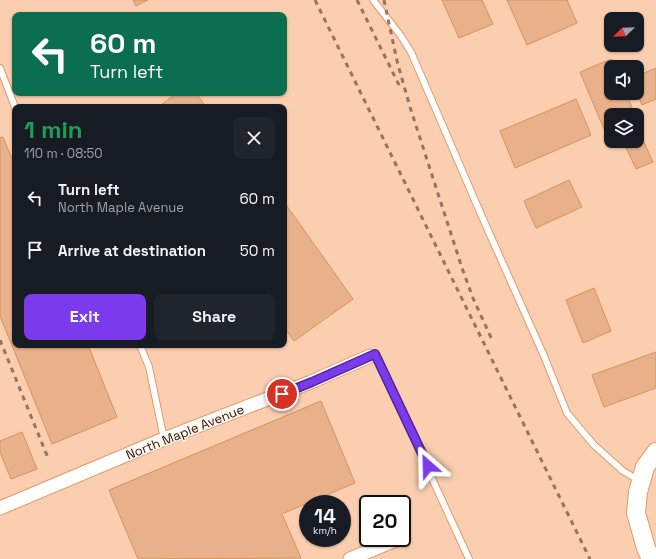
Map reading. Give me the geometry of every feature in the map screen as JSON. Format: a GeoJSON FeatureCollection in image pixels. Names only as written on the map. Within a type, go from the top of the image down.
{"type":"FeatureCollection","features":[{"type":"Feature","properties":{"kind":"street","name":"North Maple Avenue"},"geometry":{"type":"LineString","coordinates":[[0,508],[164,439],[312,382],[370,356]]}},
{"type":"Feature","properties":{"kind":"street"},"geometry":{"type":"LineString","coordinates":[[651,559],[646,548],[636,513],[638,492],[645,467],[656,452]]}},
{"type":"Feature","properties":{"kind":"street"},"geometry":{"type":"LineString","coordinates":[[350,559],[379,547]]}},
{"type":"Feature","properties":{"kind":"lane"},"geometry":{"type":"LineString","coordinates":[[373,0],[401,36],[411,52],[544,356],[567,413],[594,445],[623,471],[641,482]]}},
{"type":"Feature","properties":{"kind":"lane"},"geometry":{"type":"LineString","coordinates":[[0,68],[14,104]]}},
{"type":"Feature","properties":{"kind":"lane"},"geometry":{"type":"LineString","coordinates":[[141,348],[149,367],[164,439]]}},
{"type":"Feature","properties":{"kind":"lane"},"geometry":{"type":"LineString","coordinates":[[370,356],[375,354],[469,559]]}},
{"type":"Feature","properties":{"kind":"building"},"geometry":{"type":"Polygon","coordinates":[[[133,0],[148,0],[136,6],[133,0]]]}},
{"type":"Feature","properties":{"kind":"building"},"geometry":{"type":"Polygon","coordinates":[[[442,0],[482,0],[493,24],[459,38],[442,0]]]}},
{"type":"Feature","properties":{"kind":"building"},"geometry":{"type":"Polygon","coordinates":[[[507,0],[567,0],[577,23],[527,45],[507,0]]]}},
{"type":"Feature","properties":{"kind":"building"},"geometry":{"type":"Polygon","coordinates":[[[604,62],[604,100],[629,100],[632,108],[604,108],[604,129],[580,72],[604,62]]]}},
{"type":"Feature","properties":{"kind":"building"},"geometry":{"type":"Polygon","coordinates":[[[656,68],[656,99],[642,105],[640,100],[644,100],[644,73],[656,68]]]}},
{"type":"Feature","properties":{"kind":"building"},"geometry":{"type":"Polygon","coordinates":[[[173,96],[198,96],[204,104],[162,104],[173,96]]]}},
{"type":"Feature","properties":{"kind":"building"},"geometry":{"type":"Polygon","coordinates":[[[576,99],[591,135],[515,168],[500,131],[576,99]]]}},
{"type":"Feature","properties":{"kind":"building"},"geometry":{"type":"Polygon","coordinates":[[[3,137],[12,159],[12,346],[0,316],[0,138],[3,137]]]}},
{"type":"Feature","properties":{"kind":"building"},"geometry":{"type":"Polygon","coordinates":[[[644,142],[653,162],[636,169],[626,148],[644,148],[644,142]]]}},
{"type":"Feature","properties":{"kind":"building"},"geometry":{"type":"Polygon","coordinates":[[[569,180],[582,207],[536,228],[524,201],[569,180]]]}},
{"type":"Feature","properties":{"kind":"building"},"geometry":{"type":"Polygon","coordinates":[[[287,206],[353,299],[294,341],[287,331],[287,206]]]}},
{"type":"Feature","properties":{"kind":"building"},"geometry":{"type":"Polygon","coordinates":[[[594,288],[611,331],[583,343],[566,300],[594,288]]]}},
{"type":"Feature","properties":{"kind":"building"},"geometry":{"type":"Polygon","coordinates":[[[13,348],[89,348],[117,417],[52,444],[13,348]]]}},
{"type":"Feature","properties":{"kind":"building"},"geometry":{"type":"Polygon","coordinates":[[[656,352],[656,388],[604,407],[592,375],[656,352]]]}},
{"type":"Feature","properties":{"kind":"building"},"geometry":{"type":"Polygon","coordinates":[[[321,401],[355,483],[327,495],[299,495],[299,507],[282,514],[301,558],[138,559],[109,490],[321,401]]]}},
{"type":"Feature","properties":{"kind":"building"},"geometry":{"type":"Polygon","coordinates":[[[22,432],[37,469],[11,479],[0,452],[0,441],[22,432]]]}},
{"type":"Feature","properties":{"kind":"railway"},"geometry":{"type":"LineString","coordinates":[[315,0],[590,559]]}},
{"type":"Feature","properties":{"kind":"railway"},"geometry":{"type":"LineString","coordinates":[[357,0],[401,89]]}},
{"type":"Feature","properties":{"kind":"railway"},"geometry":{"type":"LineString","coordinates":[[384,0],[397,61],[410,107],[462,268],[473,298],[493,342]]}},
{"type":"Feature","properties":{"kind":"railway"},"geometry":{"type":"LineString","coordinates":[[0,340],[48,458]]}},
{"type":"Feature","properties":{"kind":"route"},"geometry":{"type":"LineString","coordinates":[[282,394],[375,354],[428,466]]}}]}
